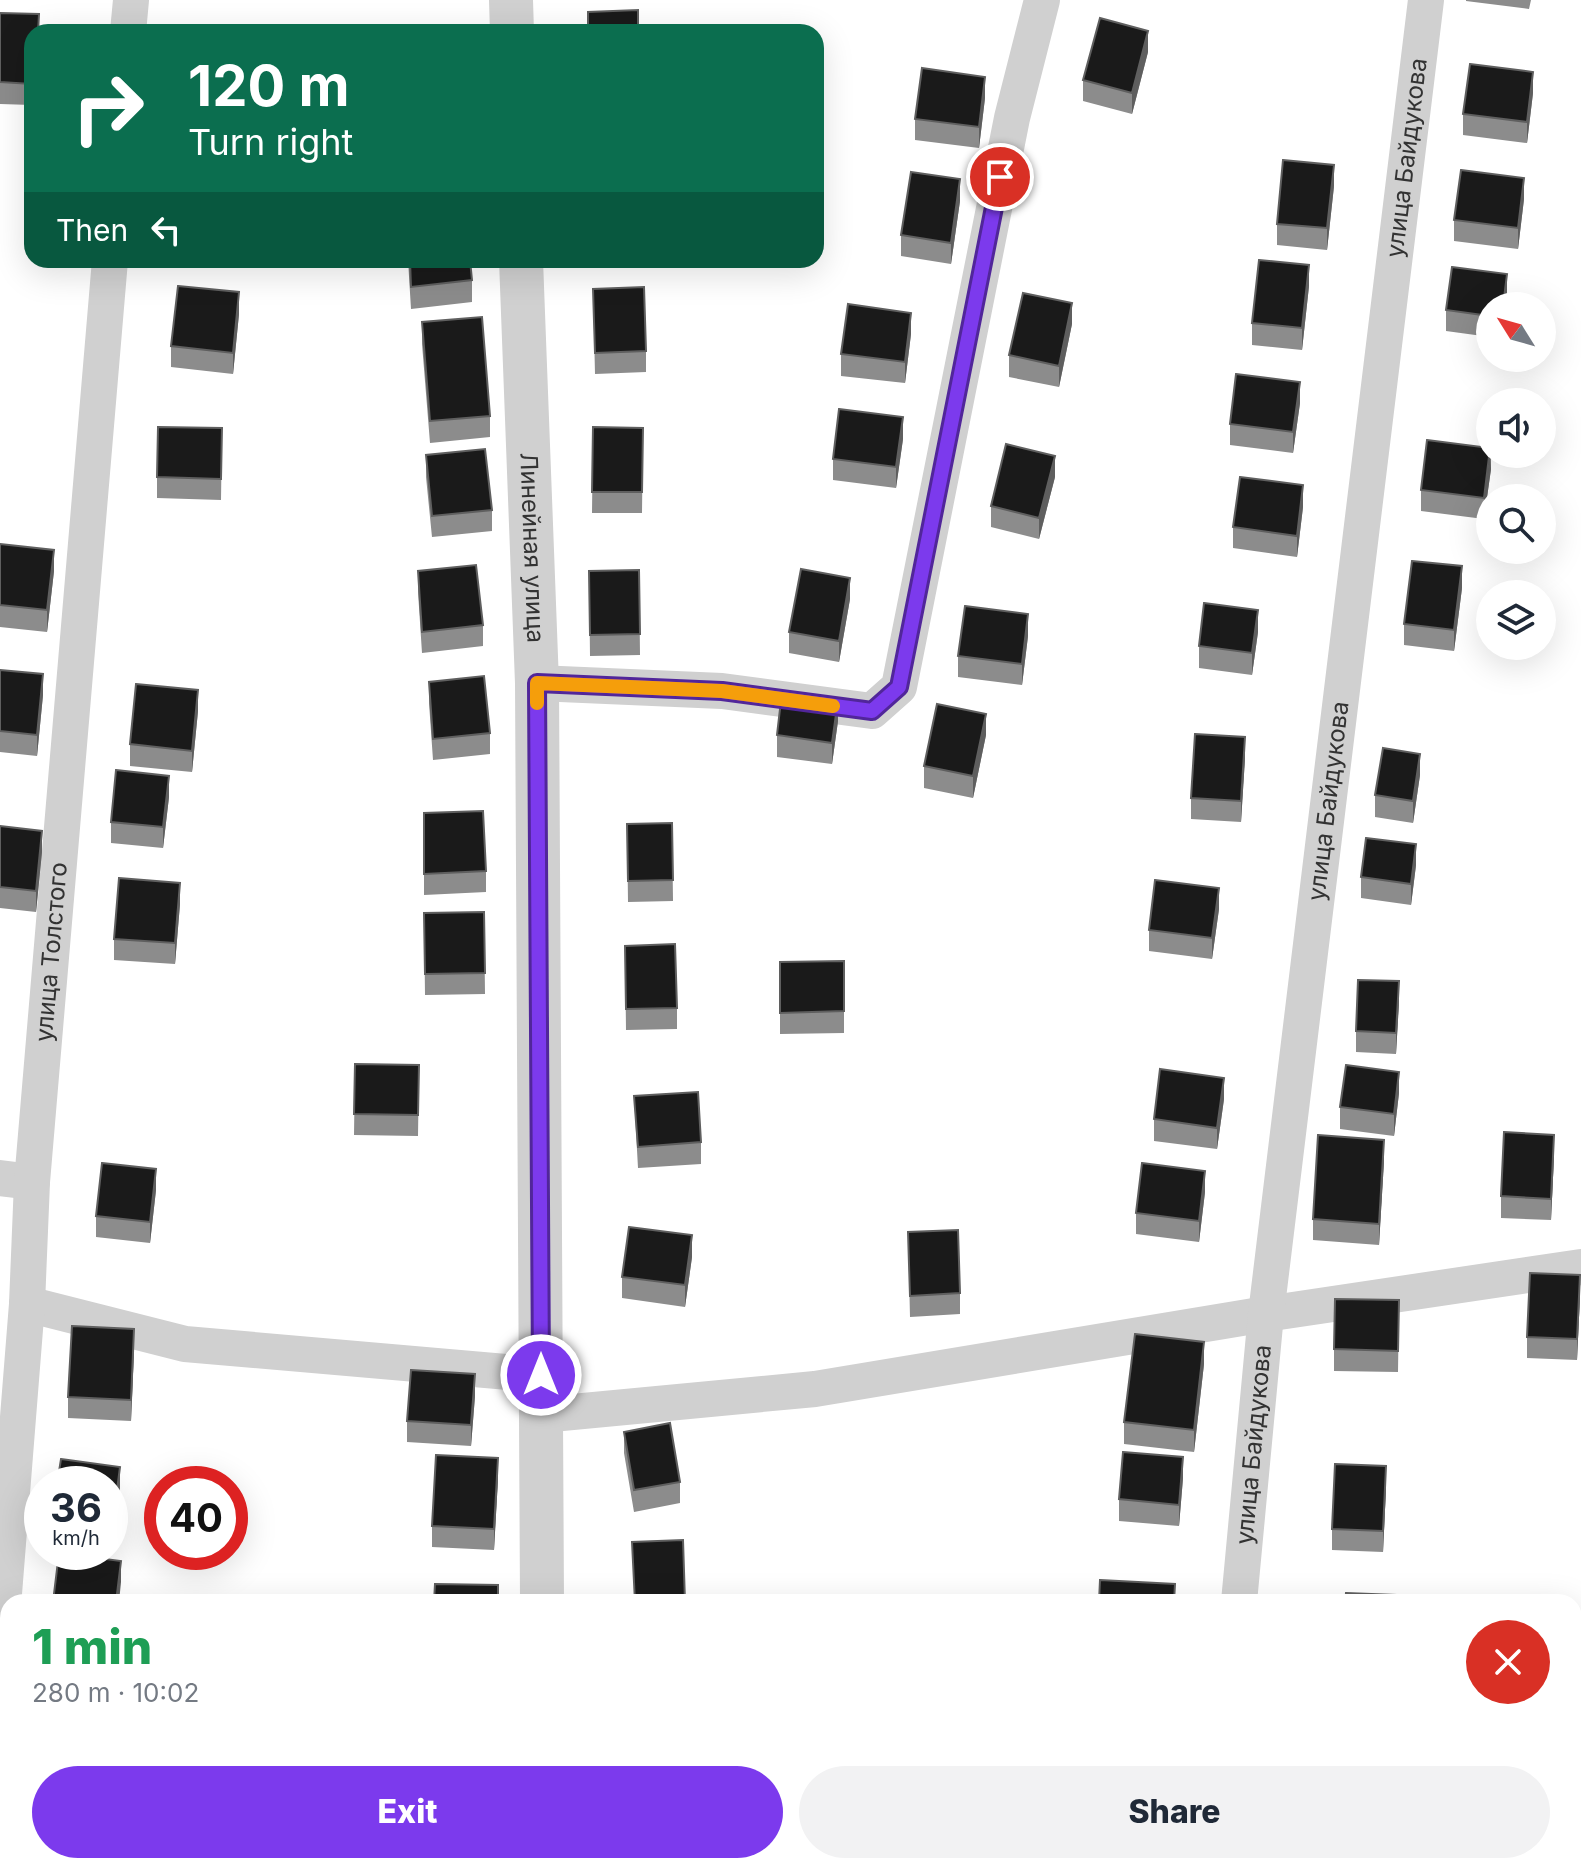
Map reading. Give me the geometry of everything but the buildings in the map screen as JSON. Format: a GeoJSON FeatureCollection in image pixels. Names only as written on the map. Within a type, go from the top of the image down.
{"type":"FeatureCollection","features":[{"type":"Feature","properties":{"kind":"street"},"geometry":{"type":"LineString","coordinates":[[129,24],[131,0]]}},
{"type":"Feature","properties":{"kind":"street"},"geometry":{"type":"LineString","coordinates":[[511,0],[512,24]]}},
{"type":"Feature","properties":{"kind":"street"},"geometry":{"type":"LineString","coordinates":[[537,683],[722,691],[872,711],[899,687],[1012,118],[1042,0]]}},
{"type":"Feature","properties":{"kind":"street","name":"улица Байдукова"},"geometry":{"type":"LineString","coordinates":[[1240,1594],[1266,1314],[1426,0]]}},
{"type":"Feature","properties":{"kind":"street","name":"улица Толстого"},"geometry":{"type":"LineString","coordinates":[[4,1594],[27,1304],[16,1180],[109,268]]}},
{"type":"Feature","properties":{"kind":"street","name":"Линейная улица"},"geometry":{"type":"LineString","coordinates":[[521,268],[537,683],[542,1594]]}},
{"type":"Feature","properties":{"kind":"street"},"geometry":{"type":"LineString","coordinates":[[27,1304],[185,1344],[541,1395],[815,1389],[1266,1314],[1581,1267]]}},
{"type":"Feature","properties":{"kind":"slow traffic"},"geometry":{"type":"LineString","coordinates":[[537,703],[537,683],[722,691],[833,706]]}},
{"type":"Feature","properties":{"kind":"route"},"geometry":{"type":"LineString","coordinates":[[541,1375],[537,683],[722,691],[872,711],[899,687],[1000,177]]}}]}
